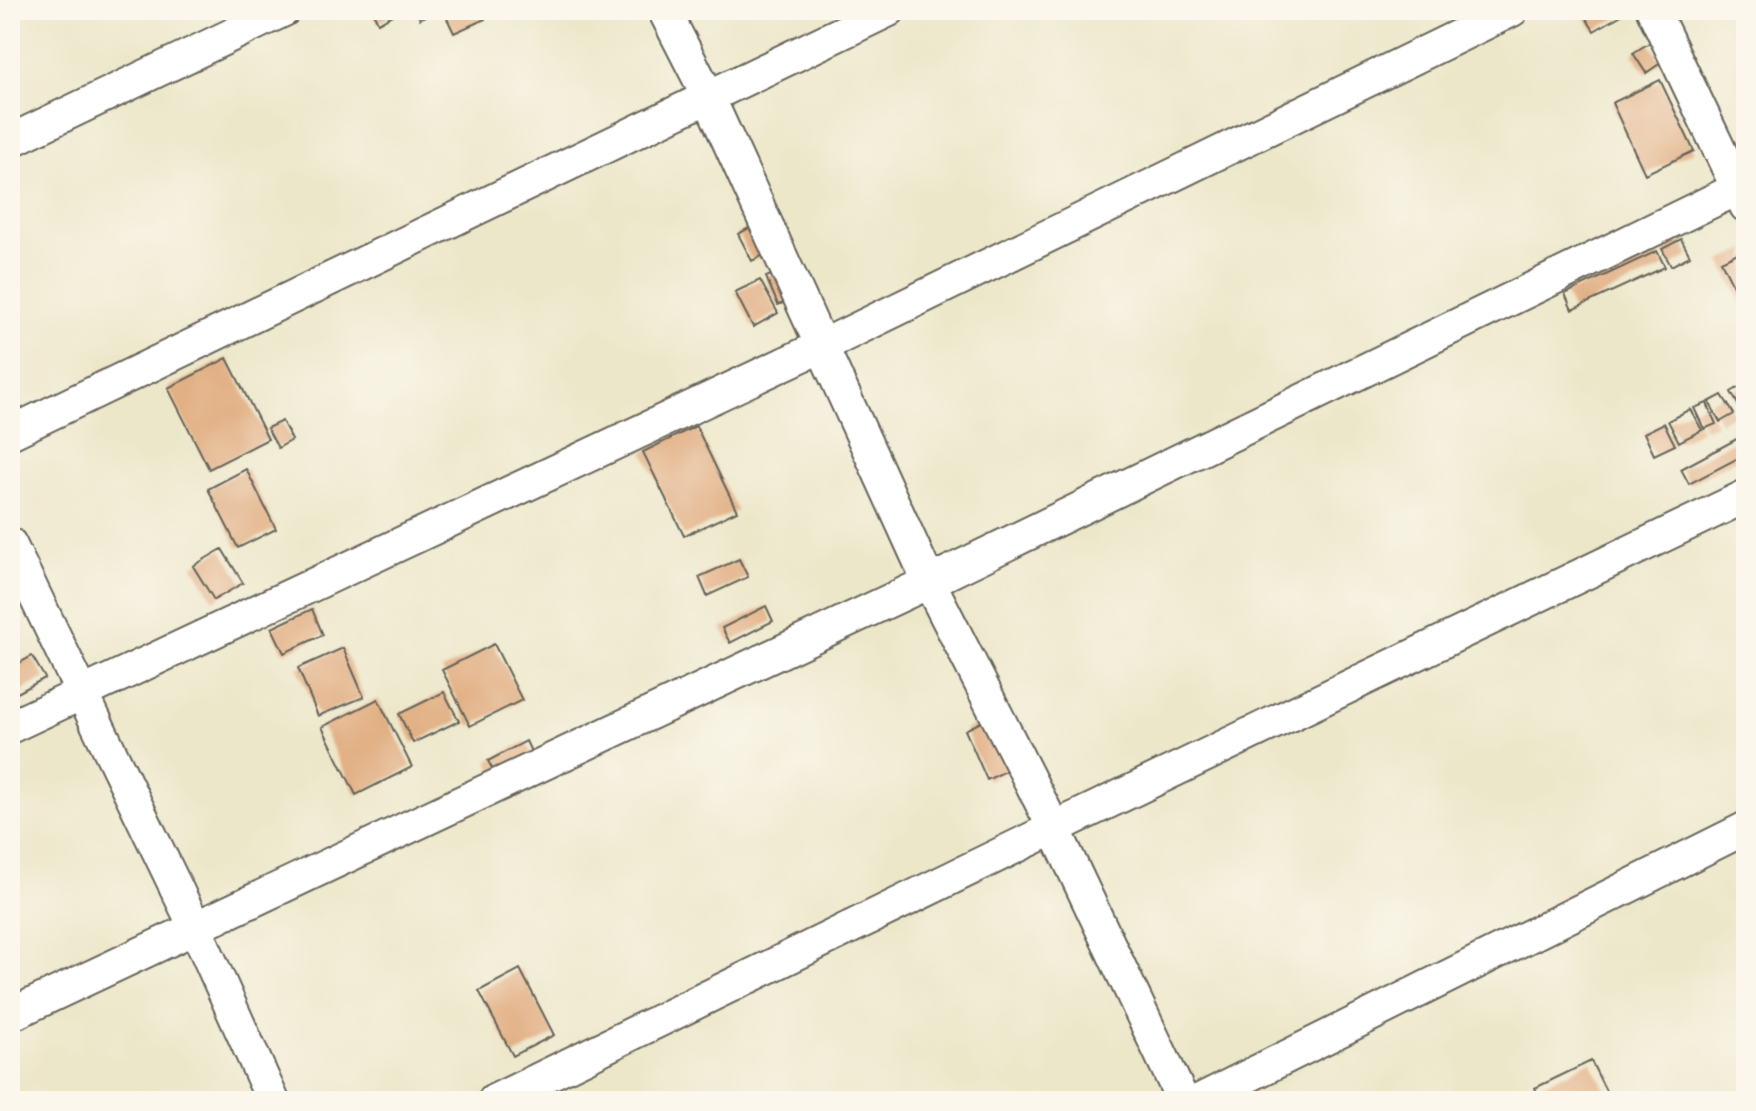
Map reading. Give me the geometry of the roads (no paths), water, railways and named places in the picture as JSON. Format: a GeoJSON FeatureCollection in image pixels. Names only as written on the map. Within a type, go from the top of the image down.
{"type":"FeatureCollection","features":[{"type":"Feature","properties":{"kind":"street"},"geometry":{"type":"LineString","coordinates":[[10,141],[284,10]]}},
{"type":"Feature","properties":{"kind":"street"},"geometry":{"type":"LineString","coordinates":[[664,10],[708,96],[929,582],[1054,828],[1183,1101]]}},
{"type":"Feature","properties":{"kind":"street"},"geometry":{"type":"LineString","coordinates":[[10,433],[889,10]]}},
{"type":"Feature","properties":{"kind":"street"},"geometry":{"type":"LineString","coordinates":[[10,727],[822,346],[1512,10]]}},
{"type":"Feature","properties":{"kind":"street"},"geometry":{"type":"LineString","coordinates":[[10,1015],[1742,198],[1653,10]]}},
{"type":"Feature","properties":{"kind":"street"},"geometry":{"type":"LineString","coordinates":[[494,1101],[1746,496]]}},
{"type":"Feature","properties":{"kind":"street"},"geometry":{"type":"LineString","coordinates":[[10,544],[196,929],[273,1101]]}},
{"type":"Feature","properties":{"kind":"street"},"geometry":{"type":"LineString","coordinates":[[1198,1101],[1746,828]]}}]}
